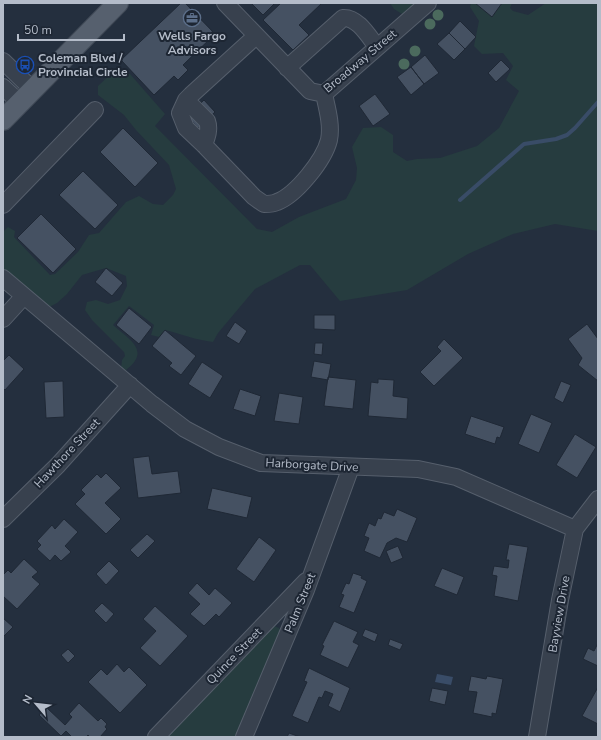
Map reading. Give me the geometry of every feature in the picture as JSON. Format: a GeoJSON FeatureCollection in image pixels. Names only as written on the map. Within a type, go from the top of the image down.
{"type":"FeatureCollection","features":[{"type":"Feature","properties":{"kind":"main road"},"geometry":{"type":"LineString","coordinates":[[3,120],[118,3]]}},
{"type":"Feature","properties":{"kind":"street","name":"Broadway Street"},"geometry":{"type":"LineString","coordinates":[[225,3],[310,91],[324,94],[428,3]]}},
{"type":"Feature","properties":{"kind":"street"},"geometry":{"type":"LineString","coordinates":[[287,68],[344,18],[349,18],[355,21],[377,47]]}},
{"type":"Feature","properties":{"kind":"street"},"geometry":{"type":"LineString","coordinates":[[256,36],[186,100],[180,113],[186,128],[254,197],[264,204],[277,202],[297,189],[312,171],[320,158],[329,140],[329,118],[324,94]]}},
{"type":"Feature","properties":{"kind":"street"},"geometry":{"type":"LineString","coordinates":[[3,61],[26,96]]}},
{"type":"Feature","properties":{"kind":"street"},"geometry":{"type":"LineString","coordinates":[[3,87],[26,96]]}},
{"type":"Feature","properties":{"kind":"street"},"geometry":{"type":"LineString","coordinates":[[3,205],[94,110]]}},
{"type":"Feature","properties":{"kind":"street","name":"Harborgate Drive"},"geometry":{"type":"LineString","coordinates":[[3,278],[130,385],[185,429],[219,447],[261,463],[418,470],[456,477],[575,529]]}},
{"type":"Feature","properties":{"kind":"street"},"geometry":{"type":"LineString","coordinates":[[3,319],[24,296]]}},
{"type":"Feature","properties":{"kind":"street","name":"Hawthore Street"},"geometry":{"type":"LineString","coordinates":[[3,519],[58,465],[130,385]]}},
{"type":"Feature","properties":{"kind":"street","name":"Palm Street"},"geometry":{"type":"LineString","coordinates":[[244,737],[312,576],[351,467]]}},
{"type":"Feature","properties":{"kind":"street","name":"Bayview Drive"},"geometry":{"type":"LineString","coordinates":[[537,737],[560,600],[575,529],[598,499]]}},
{"type":"Feature","properties":{"kind":"street","name":"Quince Street"},"geometry":{"type":"LineString","coordinates":[[156,737],[312,576]]}},
{"type":"Feature","properties":{"kind":"green space"},"geometry":{"type":"Polygon","coordinates":[[[390,3],[420,3],[402,14],[394,9],[390,3]]]}},
{"type":"Feature","properties":{"kind":"green space"},"geometry":{"type":"Polygon","coordinates":[[[471,3],[512,3],[510,8],[513,11],[528,15],[546,3],[598,3],[598,231],[555,224],[513,234],[468,254],[407,290],[340,301],[310,265],[300,265],[255,289],[218,333],[213,342],[165,330],[159,337],[151,335],[154,325],[129,306],[113,325],[131,341],[137,351],[137,357],[126,370],[121,368],[122,360],[125,356],[124,352],[92,320],[85,310],[87,302],[96,300],[108,304],[120,300],[127,286],[126,276],[106,268],[82,275],[67,294],[57,303],[47,308],[3,273],[3,231],[8,227],[15,231],[14,237],[50,275],[55,274],[78,252],[89,235],[99,233],[126,202],[139,196],[153,204],[163,205],[173,195],[176,189],[169,165],[124,115],[98,95],[98,86],[114,71],[130,74],[165,114],[155,126],[257,229],[272,232],[299,217],[346,199],[356,180],[357,168],[352,147],[363,128],[381,127],[393,135],[393,152],[407,161],[440,158],[477,146],[499,128],[519,91],[506,80],[513,66],[503,53],[482,54],[474,46],[479,21],[470,7],[471,3]]]}},
{"type":"Feature","properties":{"kind":"green space"},"geometry":{"type":"Polygon","coordinates":[[[272,625],[280,630],[235,737],[160,737],[272,625]]]}},
{"type":"Feature","properties":{"kind":"water"},"geometry":{"type":"Polygon","coordinates":[[[437,674],[453,677],[451,685],[435,682],[437,674]]]}},
{"type":"Feature","properties":{"kind":"building"},"geometry":{"type":"Polygon","coordinates":[[[181,3],[185,3],[215,34],[183,65],[188,70],[178,80],[174,76],[154,95],[121,60],[181,3]]]}},
{"type":"Feature","properties":{"kind":"building"},"geometry":{"type":"Polygon","coordinates":[[[251,3],[275,3],[263,15],[251,3]]]}},
{"type":"Feature","properties":{"kind":"building"},"geometry":{"type":"Polygon","coordinates":[[[281,3],[322,3],[299,25],[309,35],[293,50],[263,20],[281,3]]]}},
{"type":"Feature","properties":{"kind":"building"},"geometry":{"type":"Polygon","coordinates":[[[475,3],[502,3],[492,17],[475,3]]]}},
{"type":"Feature","properties":{"kind":"building"},"geometry":{"type":"Polygon","coordinates":[[[460,21],[476,37],[465,49],[449,33],[460,21]]]}},
{"type":"Feature","properties":{"kind":"building"},"geometry":{"type":"Polygon","coordinates":[[[449,33],[465,49],[454,60],[437,44],[449,33]]]}},
{"type":"Feature","properties":{"kind":"building"},"geometry":{"type":"Polygon","coordinates":[[[425,55],[439,73],[424,84],[411,67],[425,55]]]}},
{"type":"Feature","properties":{"kind":"building"},"geometry":{"type":"Polygon","coordinates":[[[501,60],[510,69],[496,82],[488,73],[501,60]]]}},
{"type":"Feature","properties":{"kind":"building"},"geometry":{"type":"Polygon","coordinates":[[[411,67],[424,84],[411,95],[397,77],[411,67]]]}},
{"type":"Feature","properties":{"kind":"building"},"geometry":{"type":"Polygon","coordinates":[[[375,94],[390,114],[373,126],[359,106],[375,94]]]}},
{"type":"Feature","properties":{"kind":"building"},"geometry":{"type":"Polygon","coordinates":[[[204,100],[215,112],[198,128],[187,116],[204,100]]]}},
{"type":"Feature","properties":{"kind":"building"},"geometry":{"type":"Polygon","coordinates":[[[123,128],[158,163],[135,187],[100,152],[123,128]]]}},
{"type":"Feature","properties":{"kind":"building"},"geometry":{"type":"Polygon","coordinates":[[[83,171],[118,205],[95,229],[59,195],[83,171]]]}},
{"type":"Feature","properties":{"kind":"building"},"geometry":{"type":"Polygon","coordinates":[[[41,214],[76,249],[53,273],[17,238],[41,214]]]}},
{"type":"Feature","properties":{"kind":"building"},"geometry":{"type":"Polygon","coordinates":[[[106,268],[123,283],[112,296],[95,282],[106,268]]]}},
{"type":"Feature","properties":{"kind":"building"},"geometry":{"type":"Polygon","coordinates":[[[129,308],[152,327],[139,344],[116,325],[129,308]]]}},
{"type":"Feature","properties":{"kind":"building"},"geometry":{"type":"Polygon","coordinates":[[[314,315],[335,315],[335,330],[314,329],[314,315]]]}},
{"type":"Feature","properties":{"kind":"building"},"geometry":{"type":"Polygon","coordinates":[[[235,322],[247,331],[239,344],[226,336],[235,322]]]}},
{"type":"Feature","properties":{"kind":"building"},"geometry":{"type":"Polygon","coordinates":[[[587,324],[598,339],[598,381],[578,365],[582,358],[568,339],[587,324]]]}},
{"type":"Feature","properties":{"kind":"building"},"geometry":{"type":"Polygon","coordinates":[[[165,330],[196,356],[181,375],[169,366],[172,363],[152,346],[165,330]]]}},
{"type":"Feature","properties":{"kind":"building"},"geometry":{"type":"Polygon","coordinates":[[[444,339],[463,358],[434,386],[420,372],[441,351],[437,347],[444,339]]]}},
{"type":"Feature","properties":{"kind":"building"},"geometry":{"type":"Polygon","coordinates":[[[315,343],[323,343],[322,355],[314,354],[315,343]]]}},
{"type":"Feature","properties":{"kind":"building"},"geometry":{"type":"Polygon","coordinates":[[[9,355],[24,369],[5,390],[3,388],[3,361],[9,355]]]}},
{"type":"Feature","properties":{"kind":"building"},"geometry":{"type":"Polygon","coordinates":[[[314,361],[331,364],[328,380],[311,377],[314,361]]]}},
{"type":"Feature","properties":{"kind":"building"},"geometry":{"type":"Polygon","coordinates":[[[202,362],[223,376],[210,398],[188,384],[202,362]]]}},
{"type":"Feature","properties":{"kind":"building"},"geometry":{"type":"Polygon","coordinates":[[[328,377],[356,380],[353,409],[324,406],[328,377]]]}},
{"type":"Feature","properties":{"kind":"building"},"geometry":{"type":"Polygon","coordinates":[[[378,379],[394,380],[393,396],[408,398],[407,419],[368,416],[371,382],[378,383],[378,379]]]}},
{"type":"Feature","properties":{"kind":"building"},"geometry":{"type":"Polygon","coordinates":[[[63,381],[64,417],[46,418],[44,382],[63,381]]]}},
{"type":"Feature","properties":{"kind":"building"},"geometry":{"type":"Polygon","coordinates":[[[561,381],[571,385],[563,403],[554,398],[561,381]]]}},
{"type":"Feature","properties":{"kind":"building"},"geometry":{"type":"Polygon","coordinates":[[[240,389],[261,396],[255,416],[233,409],[240,389]]]}},
{"type":"Feature","properties":{"kind":"building"},"geometry":{"type":"Polygon","coordinates":[[[279,393],[303,397],[299,424],[274,421],[279,393]]]}},
{"type":"Feature","properties":{"kind":"building"},"geometry":{"type":"Polygon","coordinates":[[[531,414],[552,423],[539,453],[518,444],[531,414]]]}},
{"type":"Feature","properties":{"kind":"building"},"geometry":{"type":"Polygon","coordinates":[[[471,416],[504,427],[500,438],[497,437],[495,444],[465,434],[471,416]]]}},
{"type":"Feature","properties":{"kind":"building"},"geometry":{"type":"Polygon","coordinates":[[[575,434],[596,447],[577,478],[556,465],[575,434]]]}},
{"type":"Feature","properties":{"kind":"building"},"geometry":{"type":"Polygon","coordinates":[[[149,456],[152,474],[178,471],[181,493],[138,498],[133,458],[149,456]]]}},
{"type":"Feature","properties":{"kind":"building"},"geometry":{"type":"Polygon","coordinates":[[[106,473],[121,488],[105,503],[121,519],[106,534],[75,504],[85,494],[81,490],[97,474],[101,478],[106,473]]]}},
{"type":"Feature","properties":{"kind":"building"},"geometry":{"type":"Polygon","coordinates":[[[212,488],[252,497],[247,518],[207,509],[212,488]]]}},
{"type":"Feature","properties":{"kind":"building"},"geometry":{"type":"Polygon","coordinates":[[[397,509],[417,518],[407,542],[396,538],[387,543],[380,558],[364,551],[369,538],[364,536],[369,523],[375,526],[378,518],[381,519],[384,512],[394,516],[397,509]]]}},
{"type":"Feature","properties":{"kind":"building"},"geometry":{"type":"Polygon","coordinates":[[[64,519],[78,532],[65,546],[71,552],[61,561],[55,555],[50,561],[37,549],[41,545],[37,541],[52,525],[55,529],[64,519]]]}},
{"type":"Feature","properties":{"kind":"building"},"geometry":{"type":"Polygon","coordinates":[[[147,534],[155,541],[138,558],[130,550],[147,534]]]}},
{"type":"Feature","properties":{"kind":"building"},"geometry":{"type":"Polygon","coordinates":[[[259,537],[276,550],[254,582],[236,569],[259,537]]]}},
{"type":"Feature","properties":{"kind":"building"},"geometry":{"type":"Polygon","coordinates":[[[509,544],[528,547],[518,601],[494,596],[497,576],[492,575],[494,566],[508,568],[509,560],[506,560],[509,544]]]}},
{"type":"Feature","properties":{"kind":"building"},"geometry":{"type":"Polygon","coordinates":[[[398,546],[403,558],[391,563],[386,551],[398,546]]]}},
{"type":"Feature","properties":{"kind":"building"},"geometry":{"type":"Polygon","coordinates":[[[24,559],[38,572],[32,577],[40,584],[17,609],[3,596],[3,575],[8,570],[11,573],[24,559]]]}},
{"type":"Feature","properties":{"kind":"building"},"geometry":{"type":"Polygon","coordinates":[[[109,561],[119,571],[106,585],[96,574],[109,561]]]}},
{"type":"Feature","properties":{"kind":"building"},"geometry":{"type":"Polygon","coordinates":[[[442,568],[464,577],[457,595],[434,586],[442,568]]]}},
{"type":"Feature","properties":{"kind":"building"},"geometry":{"type":"Polygon","coordinates":[[[353,573],[362,576],[361,578],[367,581],[354,613],[339,607],[344,595],[341,594],[346,583],[349,584],[353,573]]]}},
{"type":"Feature","properties":{"kind":"building"},"geometry":{"type":"Polygon","coordinates":[[[197,583],[209,595],[215,588],[232,603],[219,617],[216,614],[204,626],[190,614],[200,604],[188,593],[197,583]]]}},
{"type":"Feature","properties":{"kind":"building"},"geometry":{"type":"Polygon","coordinates":[[[102,603],[114,614],[106,623],[94,611],[102,603]]]}},
{"type":"Feature","properties":{"kind":"building"},"geometry":{"type":"Polygon","coordinates":[[[155,606],[188,636],[160,666],[140,648],[156,631],[143,619],[155,606]]]}},
{"type":"Feature","properties":{"kind":"building"},"geometry":{"type":"Polygon","coordinates":[[[3,618],[13,627],[3,637],[3,618]]]}},
{"type":"Feature","properties":{"kind":"building"},"geometry":{"type":"Polygon","coordinates":[[[334,621],[358,632],[353,642],[359,645],[348,668],[320,655],[324,646],[322,645],[334,621]]]}},
{"type":"Feature","properties":{"kind":"building"},"geometry":{"type":"Polygon","coordinates":[[[365,629],[378,634],[375,642],[362,636],[365,629]]]}},
{"type":"Feature","properties":{"kind":"building"},"geometry":{"type":"Polygon","coordinates":[[[390,639],[403,644],[400,650],[388,645],[390,639]]]}},
{"type":"Feature","properties":{"kind":"building"},"geometry":{"type":"Polygon","coordinates":[[[598,643],[598,666],[583,659],[588,648],[594,651],[598,643]]]}},
{"type":"Feature","properties":{"kind":"building"},"geometry":{"type":"Polygon","coordinates":[[[68,649],[75,656],[68,663],[61,655],[68,649]]]}},
{"type":"Feature","properties":{"kind":"building"},"geometry":{"type":"Polygon","coordinates":[[[117,664],[124,672],[129,667],[147,685],[120,713],[88,682],[101,669],[107,675],[117,664]]]}},
{"type":"Feature","properties":{"kind":"building"},"geometry":{"type":"Polygon","coordinates":[[[309,668],[350,688],[340,712],[328,706],[333,694],[325,691],[322,698],[319,697],[308,723],[292,716],[307,682],[304,681],[309,668]]]}},
{"type":"Feature","properties":{"kind":"building"},"geometry":{"type":"Polygon","coordinates":[[[471,676],[486,679],[487,676],[503,679],[496,714],[492,713],[492,717],[473,713],[477,692],[468,691],[471,676]]]}},
{"type":"Feature","properties":{"kind":"building"},"geometry":{"type":"Polygon","coordinates":[[[598,687],[598,724],[582,716],[598,687]]]}},
{"type":"Feature","properties":{"kind":"building"},"geometry":{"type":"Polygon","coordinates":[[[432,688],[448,691],[445,705],[429,701],[432,688]]]}},
{"type":"Feature","properties":{"kind":"building"},"geometry":{"type":"Polygon","coordinates":[[[79,703],[98,721],[101,718],[107,724],[105,727],[107,729],[100,737],[90,737],[88,735],[86,737],[72,737],[66,731],[61,736],[39,715],[46,707],[65,725],[72,717],[69,714],[79,703]]]}},
{"type":"Feature","properties":{"kind":"building"},"geometry":{"type":"Polygon","coordinates":[[[289,733],[300,737],[287,737],[289,733]]]}},
{"type":"Feature","properties":{"kind":"waterway"},"geometry":{"type":"LineString","coordinates":[[460,200],[524,144],[556,139],[567,135],[598,102]]}},
{"type":"Feature","properties":{"kind":"place","name":"Wells Fargo Advisors"},"geometry":{"type":"Point","coordinates":[192,18]}},
{"type":"Feature","properties":{"kind":"place","name":"Coleman Blvd / Provincial Circle"},"geometry":{"type":"Point","coordinates":[25,65]}}]}
